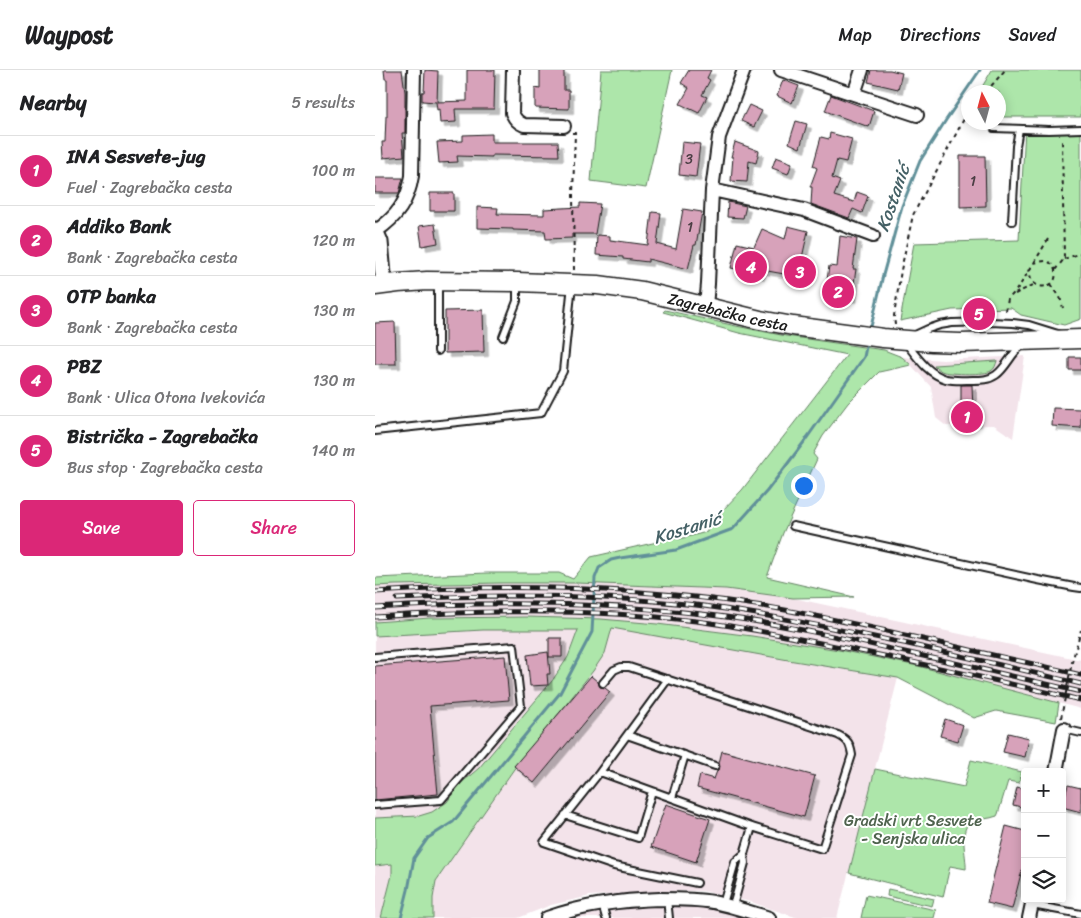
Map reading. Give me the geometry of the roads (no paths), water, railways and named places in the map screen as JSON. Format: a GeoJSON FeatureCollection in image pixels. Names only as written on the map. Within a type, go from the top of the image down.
{"type":"FeatureCollection","features":[{"type":"Feature","properties":{"kind":"main road","name":"Zagrebačka cesta"},"geometry":{"type":"LineString","coordinates":[[380,285],[438,281],[517,282],[573,277],[598,285],[642,291],[760,320],[855,334],[894,335],[961,343],[1077,339]]}},
{"type":"Feature","properties":{"kind":"street"},"geometry":{"type":"LineString","coordinates":[[380,285],[380,242],[375,231],[398,211],[407,198],[410,189],[412,176],[414,70]]}},
{"type":"Feature","properties":{"kind":"street"},"geometry":{"type":"LineString","coordinates":[[513,70],[512,113],[515,119],[524,125],[564,126]]}},
{"type":"Feature","properties":{"kind":"street"},"geometry":{"type":"LineString","coordinates":[[706,306],[709,284],[713,190],[719,137],[744,70]]}},
{"type":"Feature","properties":{"kind":"street"},"geometry":{"type":"LineString","coordinates":[[781,70],[917,115]]}},
{"type":"Feature","properties":{"kind":"street"},"geometry":{"type":"LineString","coordinates":[[854,94],[862,70]]}},
{"type":"Feature","properties":{"kind":"street"},"geometry":{"type":"LineString","coordinates":[[713,190],[804,210],[873,236]]}},
{"type":"Feature","properties":{"kind":"street"},"geometry":{"type":"LineString","coordinates":[[1057,768],[1062,726]]}},
{"type":"Feature","properties":{"kind":"street"},"geometry":{"type":"LineString","coordinates":[[547,918],[601,904],[630,900],[667,899],[700,900],[728,905],[769,918]]}},
{"type":"Feature","properties":{"kind":"lane"},"geometry":{"type":"LineString","coordinates":[[1006,128],[1081,129]]}},
{"type":"Feature","properties":{"kind":"lane"},"geometry":{"type":"LineString","coordinates":[[1012,221],[1016,146],[1019,129]]}},
{"type":"Feature","properties":{"kind":"lane"},"geometry":{"type":"LineString","coordinates":[[375,431],[541,413],[563,371],[573,277]]}},
{"type":"Feature","properties":{"kind":"lane"},"geometry":{"type":"LineString","coordinates":[[438,281],[438,351]]}},
{"type":"Feature","properties":{"kind":"lane"},"geometry":{"type":"LineString","coordinates":[[503,337],[517,301],[517,282]]}},
{"type":"Feature","properties":{"kind":"lane"},"geometry":{"type":"LineString","coordinates":[[894,335],[952,323],[990,322],[1029,325],[1077,339]]}},
{"type":"Feature","properties":{"kind":"lane"},"geometry":{"type":"LineString","coordinates":[[894,335],[937,375],[946,379],[957,380],[994,377],[1019,347],[1029,341]]}},
{"type":"Feature","properties":{"kind":"lane"},"geometry":{"type":"LineString","coordinates":[[793,526],[1081,588]]}},
{"type":"Feature","properties":{"kind":"lane"},"geometry":{"type":"LineString","coordinates":[[375,657],[514,646],[521,706],[441,800],[375,806]]}},
{"type":"Feature","properties":{"kind":"lane"},"geometry":{"type":"LineString","coordinates":[[600,772],[752,827],[822,850],[852,755],[851,747],[847,740],[838,735],[629,667],[621,667],[614,670],[603,683]]}},
{"type":"Feature","properties":{"kind":"lane"},"geometry":{"type":"LineString","coordinates":[[668,679],[600,772],[544,842],[614,866],[697,884]]}},
{"type":"Feature","properties":{"kind":"lane"},"geometry":{"type":"LineString","coordinates":[[1062,726],[1081,733]]}},
{"type":"Feature","properties":{"kind":"lane"},"geometry":{"type":"LineString","coordinates":[[627,735],[715,766]]}},
{"type":"Feature","properties":{"kind":"lane"},"geometry":{"type":"LineString","coordinates":[[672,798],[685,755]]}},
{"type":"Feature","properties":{"kind":"lane"},"geometry":{"type":"LineString","coordinates":[[565,815],[638,838],[652,791]]}},
{"type":"Feature","properties":{"kind":"lane"},"geometry":{"type":"LineString","coordinates":[[728,905],[745,863],[744,854],[752,827]]}},
{"type":"Feature","properties":{"kind":"lane"},"geometry":{"type":"LineString","coordinates":[[728,905],[735,862],[744,854]]}},
{"type":"Feature","properties":{"kind":"lane"},"geometry":{"type":"LineString","coordinates":[[667,899],[669,918]]}},
{"type":"Feature","properties":{"kind":"lane"},"geometry":{"type":"LineString","coordinates":[[601,904],[606,918]]}},
{"type":"Feature","properties":{"kind":"lane"},"geometry":{"type":"LineString","coordinates":[[1031,907],[1081,914]]}},
{"type":"Feature","properties":{"kind":"waterway","name":"Kostanić"},"geometry":{"type":"LineString","coordinates":[[870,331],[902,206],[920,161],[980,70]]}},
{"type":"Feature","properties":{"kind":"waterway","name":"Kostanić"},"geometry":{"type":"LineString","coordinates":[[401,918],[414,858],[428,838],[453,822],[560,693],[592,632],[595,578],[599,568],[611,560],[676,550],[733,529],[767,491],[804,442],[864,357],[867,342]]}},
{"type":"Feature","properties":{"kind":"railway"},"geometry":{"type":"LineString","coordinates":[[375,592],[470,588],[566,588],[614,590],[709,599],[756,605],[827,618],[1081,675]]}},
{"type":"Feature","properties":{"kind":"railway"},"geometry":{"type":"LineString","coordinates":[[397,599],[547,596],[659,601],[696,605],[776,617],[855,633],[1081,684]]}},
{"type":"Feature","properties":{"kind":"railway"},"geometry":{"type":"LineString","coordinates":[[375,608],[463,604],[551,604],[639,608],[726,617],[835,637],[1081,692]]}},
{"type":"Feature","properties":{"kind":"railway"},"geometry":{"type":"LineString","coordinates":[[375,617],[495,612],[576,612],[696,621],[756,630],[1081,700]]}},
{"type":"Feature","properties":{"kind":"place","name":"PBZ"},"geometry":{"type":"Point","coordinates":[751,267]}},
{"type":"Feature","properties":{"kind":"place","name":"OTP banka"},"geometry":{"type":"Point","coordinates":[800,272]}},
{"type":"Feature","properties":{"kind":"place","name":"Addiko Bank"},"geometry":{"type":"Point","coordinates":[838,292]}},
{"type":"Feature","properties":{"kind":"place","name":"Bistrička - Zagrebačka"},"geometry":{"type":"Point","coordinates":[979,314]}},
{"type":"Feature","properties":{"kind":"place","name":"INA Sesvete-jug"},"geometry":{"type":"Point","coordinates":[967,417]}},
{"type":"Feature","properties":{"kind":"park label","name":"Gradski vrt Sesvete - Senjska ulica"},"geometry":{"type":"Point","coordinates":[913,829]}}]}
